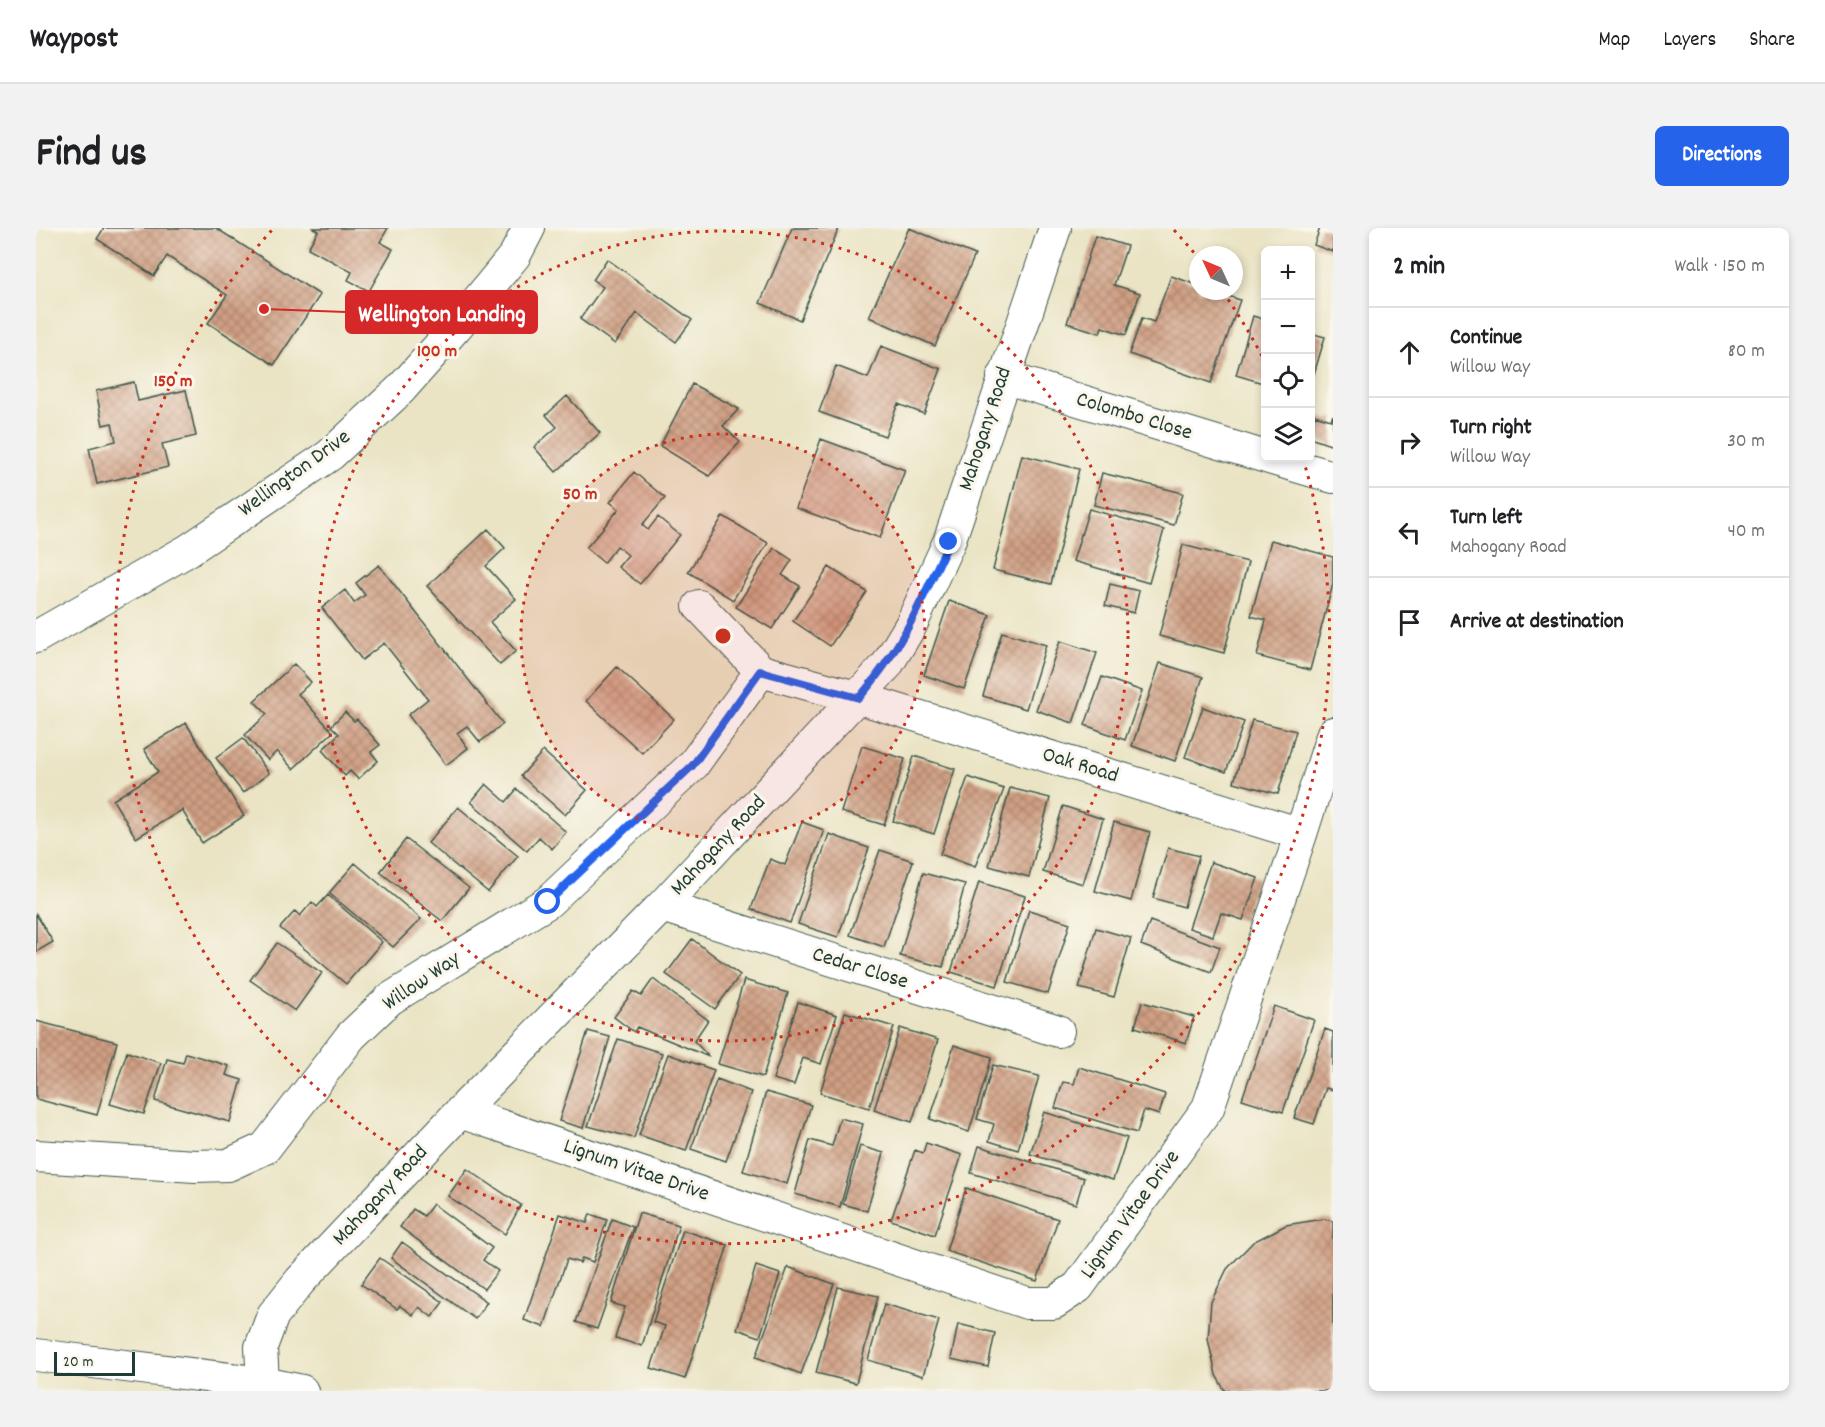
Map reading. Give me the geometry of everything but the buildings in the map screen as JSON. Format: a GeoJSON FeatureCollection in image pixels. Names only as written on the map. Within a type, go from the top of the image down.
{"type":"FeatureCollection","features":[{"type":"Feature","properties":{"kind":"street","name":"Wellington Drive"},"geometry":{"type":"LineString","coordinates":[[36,637],[188,550],[330,455],[400,389],[456,327],[515,255],[529,228]]}},
{"type":"Feature","properties":{"kind":"street","name":"Mahogany Road"},"geometry":{"type":"LineString","coordinates":[[263,1383],[261,1347],[273,1315],[300,1281],[460,1112],[662,906],[859,698],[887,665],[911,625],[944,553],[1055,228]]}},
{"type":"Feature","properties":{"kind":"street","name":"Colombo Close"},"geometry":{"type":"LineString","coordinates":[[1004,377],[1261,455]]}},
{"type":"Feature","properties":{"kind":"street","name":"Colombo Close"},"geometry":{"type":"LineString","coordinates":[[1284,462],[1333,477]]}},
{"type":"Feature","properties":{"kind":"street"},"geometry":{"type":"LineString","coordinates":[[699,606],[760,671],[859,698]]}},
{"type":"Feature","properties":{"kind":"street","name":"Willow Way"},"geometry":{"type":"LineString","coordinates":[[36,1156],[195,1166],[228,1165],[265,1148],[351,1036],[390,999],[548,902],[693,765],[760,671]]}},
{"type":"Feature","properties":{"kind":"street","name":"Oak Road"},"geometry":{"type":"LineString","coordinates":[[859,698],[1302,834]]}},
{"type":"Feature","properties":{"kind":"street","name":"Lignum Vitae Drive"},"geometry":{"type":"LineString","coordinates":[[460,1112],[1027,1303],[1054,1303],[1078,1287],[1208,1108],[1302,834],[1333,733]]}},
{"type":"Feature","properties":{"kind":"street","name":"Cedar Close"},"geometry":{"type":"LineString","coordinates":[[662,906],[1058,1031]]}},
{"type":"Feature","properties":{"kind":"street"},"geometry":{"type":"LineString","coordinates":[[36,1355],[263,1383],[302,1391]]}},
{"type":"Feature","properties":{"kind":"place","name":"Wellington Landing"},"geometry":{"type":"Point","coordinates":[264,309]}},
{"type":"Feature","properties":{"kind":"route"},"geometry":{"type":"LineString","coordinates":[[548,902],[693,765],[760,671],[859,698],[887,665],[911,625],[949,542]]}}]}
